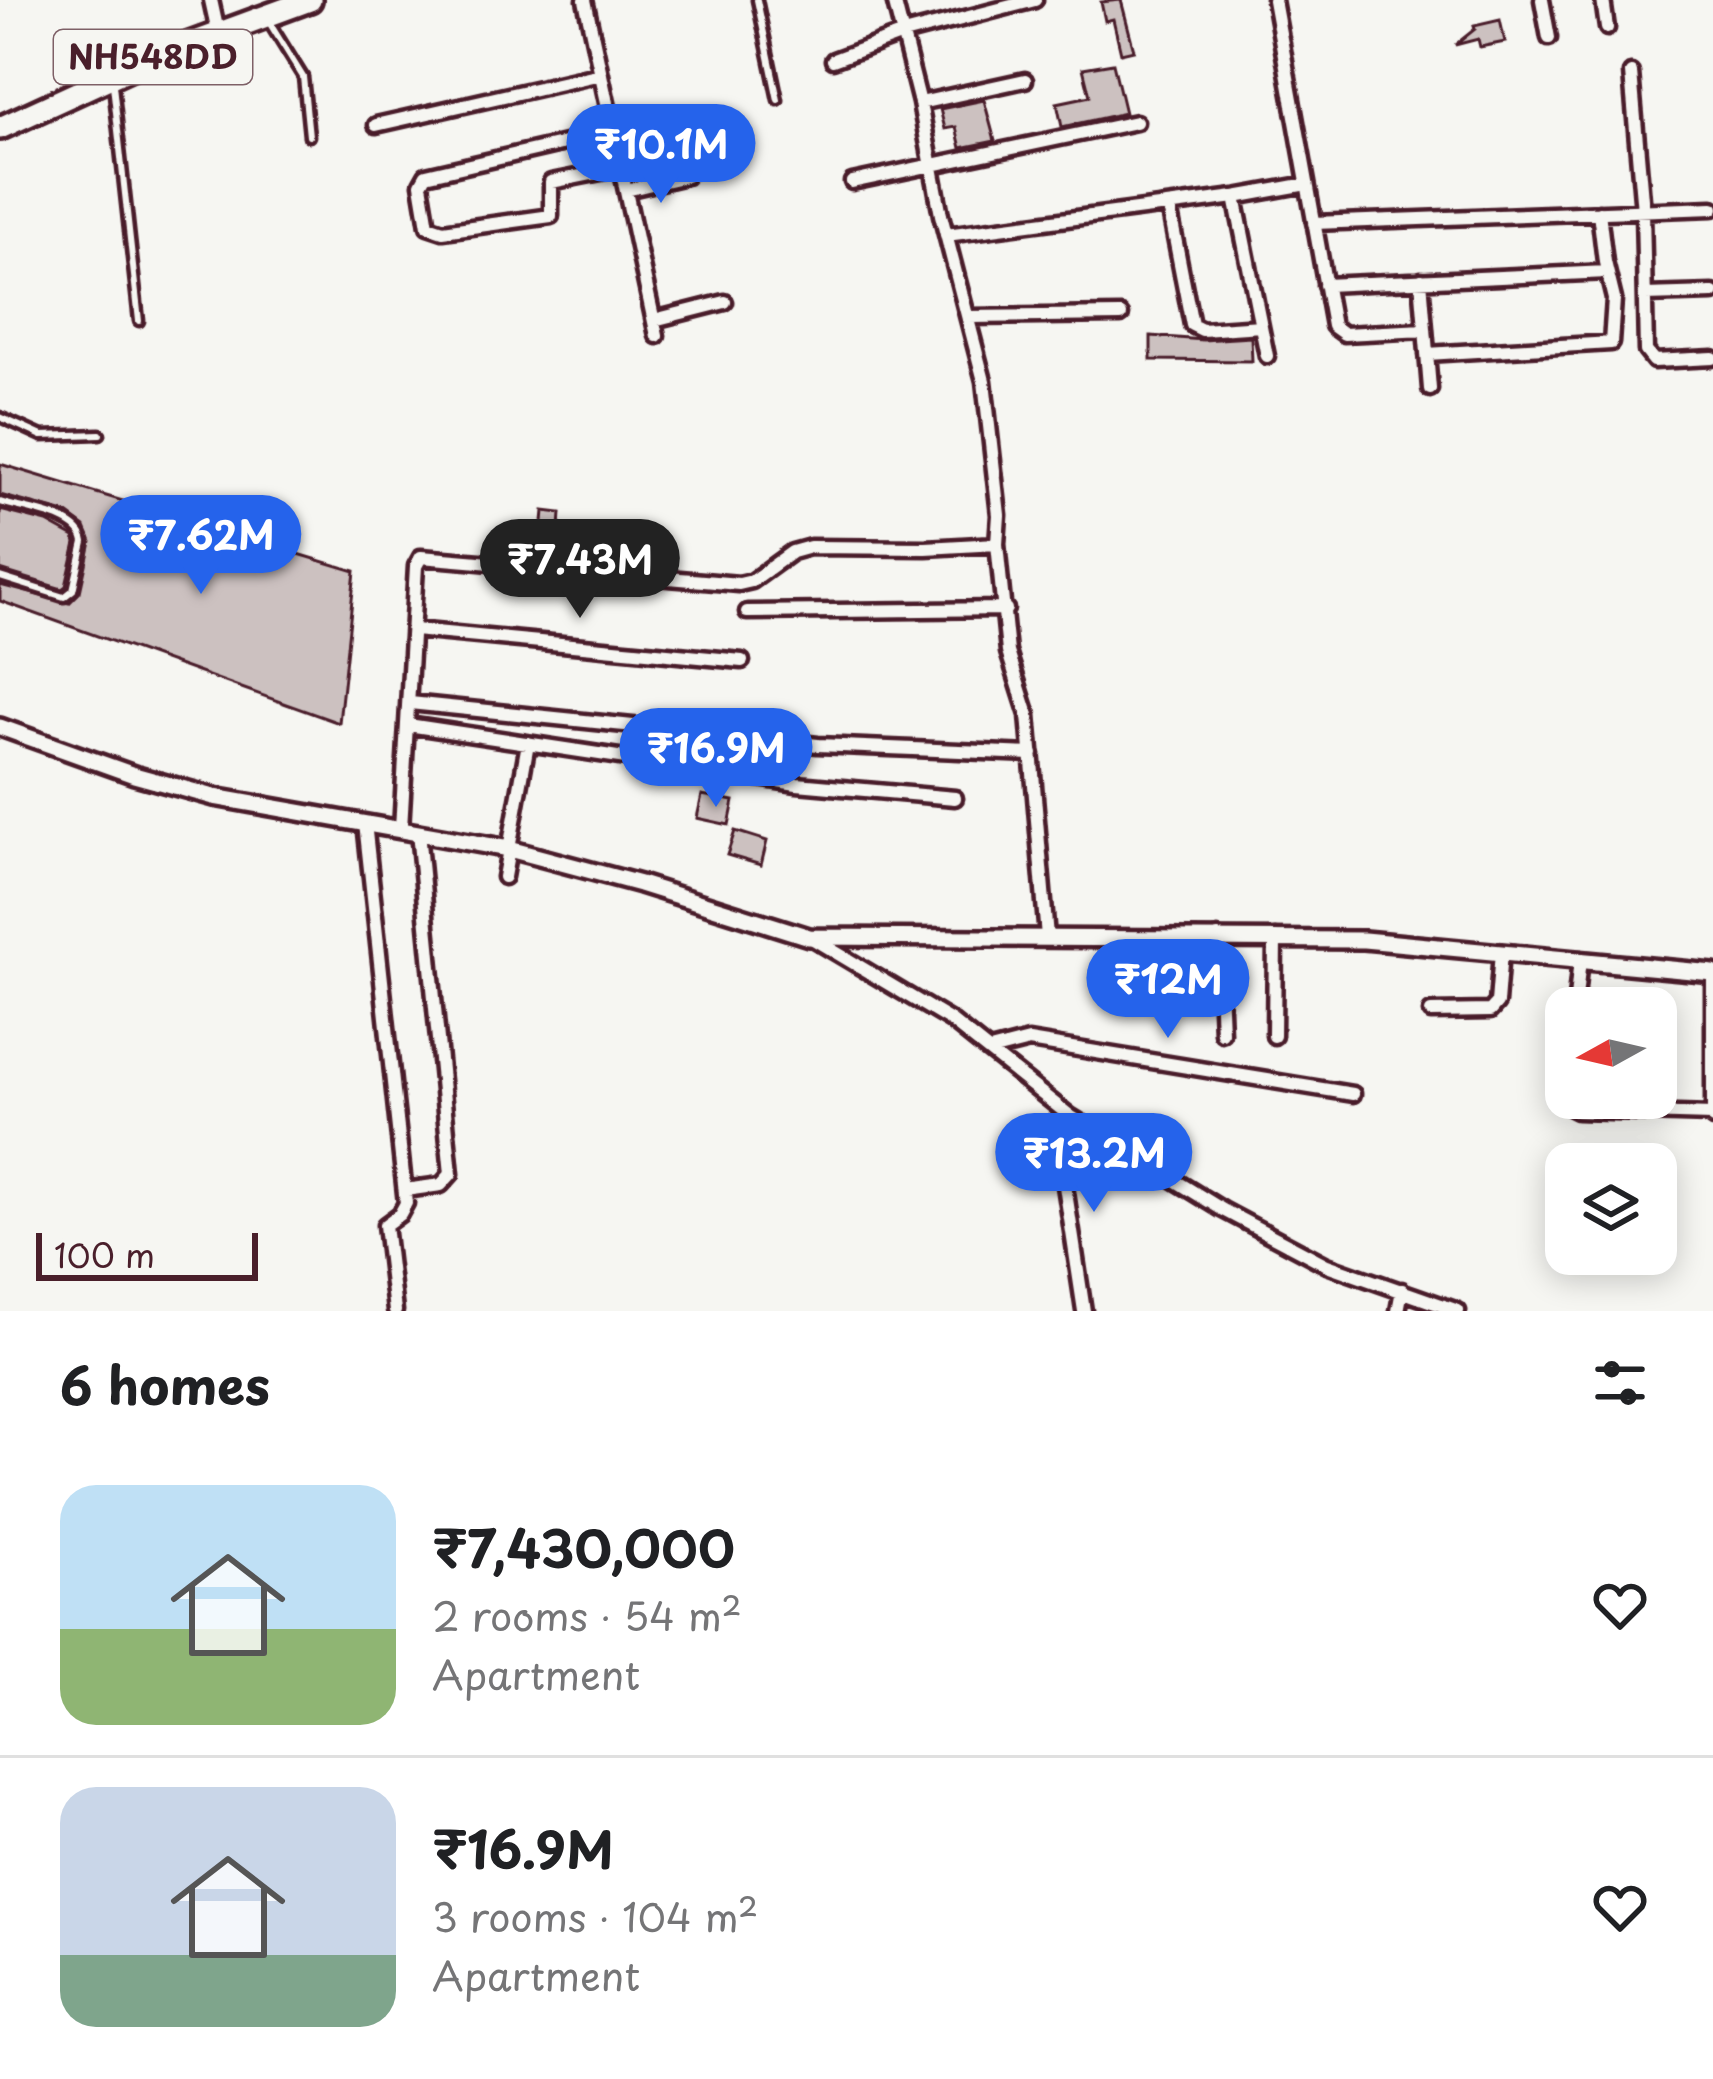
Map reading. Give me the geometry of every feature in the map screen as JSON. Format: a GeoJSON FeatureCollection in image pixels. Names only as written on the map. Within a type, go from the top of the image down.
{"type":"FeatureCollection","features":[{"type":"Feature","properties":{"kind":"highway","name":"NH548DD"},"geometry":{"type":"LineString","coordinates":[[0,128],[218,32],[310,0]]}},
{"type":"Feature","properties":{"kind":"street"},"geometry":{"type":"LineString","coordinates":[[212,0],[218,32]]}},
{"type":"Feature","properties":{"kind":"street"},"geometry":{"type":"LineString","coordinates":[[585,0],[657,336]]}},
{"type":"Feature","properties":{"kind":"street"},"geometry":{"type":"LineString","coordinates":[[894,0],[946,236],[984,381],[1009,652],[1026,704],[1032,754],[1046,938]]}},
{"type":"Feature","properties":{"kind":"street"},"geometry":{"type":"LineString","coordinates":[[833,60],[903,34],[1035,0]]}},
{"type":"Feature","properties":{"kind":"street"},"geometry":{"type":"LineString","coordinates":[[1274,0],[1333,326],[1339,334],[1425,330]]}},
{"type":"Feature","properties":{"kind":"street"},"geometry":{"type":"LineString","coordinates":[[1542,0],[1549,38]]}},
{"type":"Feature","properties":{"kind":"street"},"geometry":{"type":"LineString","coordinates":[[1603,0],[1607,28]]}},
{"type":"Feature","properties":{"kind":"street"},"geometry":{"type":"LineString","coordinates":[[376,125],[601,74]]}},
{"type":"Feature","properties":{"kind":"street"},"geometry":{"type":"LineString","coordinates":[[1631,74],[1643,211],[1646,351],[1651,360],[1713,358]]}},
{"type":"Feature","properties":{"kind":"street"},"geometry":{"type":"LineString","coordinates":[[920,103],[1025,80]]}},
{"type":"Feature","properties":{"kind":"street"},"geometry":{"type":"LineString","coordinates":[[852,182],[1136,122]]}},
{"type":"Feature","properties":{"kind":"street"},"geometry":{"type":"LineString","coordinates":[[613,132],[426,175],[421,184],[428,226],[435,231],[546,217],[553,212],[551,182],[621,168]]}},
{"type":"Feature","properties":{"kind":"street"},"geometry":{"type":"LineString","coordinates":[[626,190],[686,176]]}},
{"type":"Feature","properties":{"kind":"street"},"geometry":{"type":"LineString","coordinates":[[946,236],[1307,184]]}},
{"type":"Feature","properties":{"kind":"street"},"geometry":{"type":"LineString","coordinates":[[1235,197],[1268,356]]}},
{"type":"Feature","properties":{"kind":"street"},"geometry":{"type":"LineString","coordinates":[[1169,207],[1192,325],[1202,330],[1261,326]]}},
{"type":"Feature","properties":{"kind":"street"},"geometry":{"type":"LineString","coordinates":[[1314,223],[1713,208]]}},
{"type":"Feature","properties":{"kind":"street"},"geometry":{"type":"LineString","coordinates":[[1427,353],[1608,345],[1615,337],[1616,323],[1599,212]]}},
{"type":"Feature","properties":{"kind":"street"},"geometry":{"type":"LineString","coordinates":[[1325,285],[1607,272]]}},
{"type":"Feature","properties":{"kind":"street"},"geometry":{"type":"LineString","coordinates":[[1421,280],[1430,389]]}},
{"type":"Feature","properties":{"kind":"street"},"geometry":{"type":"LineString","coordinates":[[1645,295],[1713,293]]}},
{"type":"Feature","properties":{"kind":"street"},"geometry":{"type":"LineString","coordinates":[[654,320],[725,302]]}},
{"type":"Feature","properties":{"kind":"street"},"geometry":{"type":"LineString","coordinates":[[968,316],[1121,315]]}},
{"type":"Feature","properties":{"kind":"street"},"geometry":{"type":"LineString","coordinates":[[405,1190],[441,1185],[451,1174],[409,830],[408,725],[416,566],[425,556],[739,584],[752,581],[792,552],[811,547],[997,544]]}},
{"type":"Feature","properties":{"kind":"street"},"geometry":{"type":"LineString","coordinates":[[747,612],[1006,609]]}},
{"type":"Feature","properties":{"kind":"street"},"geometry":{"type":"LineString","coordinates":[[414,630],[742,661]]}},
{"type":"Feature","properties":{"kind":"street"},"geometry":{"type":"LineString","coordinates":[[410,703],[818,745],[1032,754]]}},
{"type":"Feature","properties":{"kind":"street"},"geometry":{"type":"LineString","coordinates":[[408,725],[797,784],[955,798]]}},
{"type":"Feature","properties":{"kind":"street"},"geometry":{"type":"LineString","coordinates":[[0,727],[134,775],[214,797],[509,849],[809,937],[951,1022],[1070,1116],[1271,1238],[1450,1309]]}},
{"type":"Feature","properties":{"kind":"street"},"geometry":{"type":"LineString","coordinates":[[504,877],[528,742]]}},
{"type":"Feature","properties":{"kind":"street"},"geometry":{"type":"LineString","coordinates":[[365,823],[405,1190],[405,1208],[385,1226],[394,1311]]}},
{"type":"Feature","properties":{"kind":"street"},"geometry":{"type":"LineString","coordinates":[[809,937],[1364,940],[1713,973],[1713,1117],[1677,1115]]}},
{"type":"Feature","properties":{"kind":"street"},"geometry":{"type":"LineString","coordinates":[[1218,937],[1222,1033]]}},
{"type":"Feature","properties":{"kind":"street"},"geometry":{"type":"LineString","coordinates":[[1274,1036],[1275,938]]}},
{"type":"Feature","properties":{"kind":"street"},"geometry":{"type":"LineString","coordinates":[[1431,1012],[1490,1011],[1497,1003],[1501,952]]}},
{"type":"Feature","properties":{"kind":"street"},"geometry":{"type":"LineString","coordinates":[[1577,987],[1580,959]]}},
{"type":"Feature","properties":{"kind":"street"},"geometry":{"type":"LineString","coordinates":[[989,1051],[1028,1041],[1353,1094]]}},
{"type":"Feature","properties":{"kind":"street"},"geometry":{"type":"LineString","coordinates":[[1070,1116],[1062,1166],[1084,1311]]}},
{"type":"Feature","properties":{"kind":"street"},"geometry":{"type":"LineString","coordinates":[[1398,1311],[1402,1290]]}},
{"type":"Feature","properties":{"kind":"lane"},"geometry":{"type":"LineString","coordinates":[[757,0],[778,100]]}},
{"type":"Feature","properties":{"kind":"lane"},"geometry":{"type":"LineString","coordinates":[[265,15],[303,76],[309,136]]}},
{"type":"Feature","properties":{"kind":"lane"},"geometry":{"type":"LineString","coordinates":[[112,76],[139,321]]}},
{"type":"Feature","properties":{"kind":"lane"},"geometry":{"type":"LineString","coordinates":[[0,417],[42,436],[100,434]]}},
{"type":"Feature","properties":{"kind":"lane"},"geometry":{"type":"LineString","coordinates":[[0,502],[75,525],[84,542],[73,590],[64,597],[0,577]]}},
{"type":"Feature","properties":{"kind":"building"},"geometry":{"type":"Polygon","coordinates":[[[1121,0],[1134,50],[1121,53],[1113,19],[1105,21],[1101,2],[1121,0]]]}},
{"type":"Feature","properties":{"kind":"building"},"geometry":{"type":"Polygon","coordinates":[[[1500,20],[1505,42],[1480,47],[1478,39],[1455,45],[1474,26],[1500,20]]]}},
{"type":"Feature","properties":{"kind":"building"},"geometry":{"type":"Polygon","coordinates":[[[1113,63],[1125,113],[1062,127],[1057,103],[1090,96],[1083,68],[1113,63]]]}},
{"type":"Feature","properties":{"kind":"building"},"geometry":{"type":"Polygon","coordinates":[[[984,100],[995,141],[961,148],[956,127],[945,129],[940,109],[984,100]]]}},
{"type":"Feature","properties":{"kind":"building"},"geometry":{"type":"Polygon","coordinates":[[[1151,336],[1251,337],[1252,361],[1151,360],[1151,336]]]}},
{"type":"Feature","properties":{"kind":"building"},"geometry":{"type":"Polygon","coordinates":[[[0,464],[355,571],[339,723],[0,601],[0,585],[69,603],[80,592],[91,542],[85,527],[66,513],[0,495],[0,464]]]}},
{"type":"Feature","properties":{"kind":"building"},"geometry":{"type":"Polygon","coordinates":[[[0,510],[47,522],[74,537],[66,586],[62,589],[0,570],[0,510]]]}},
{"type":"Feature","properties":{"kind":"building"},"geometry":{"type":"Polygon","coordinates":[[[544,511],[561,513],[558,556],[540,554],[544,511]]]}},
{"type":"Feature","properties":{"kind":"building"},"geometry":{"type":"Polygon","coordinates":[[[702,795],[734,801],[729,825],[697,818],[702,795]]]}},
{"type":"Feature","properties":{"kind":"building"},"geometry":{"type":"Polygon","coordinates":[[[735,831],[767,841],[761,865],[727,855],[735,831]]]}}]}
